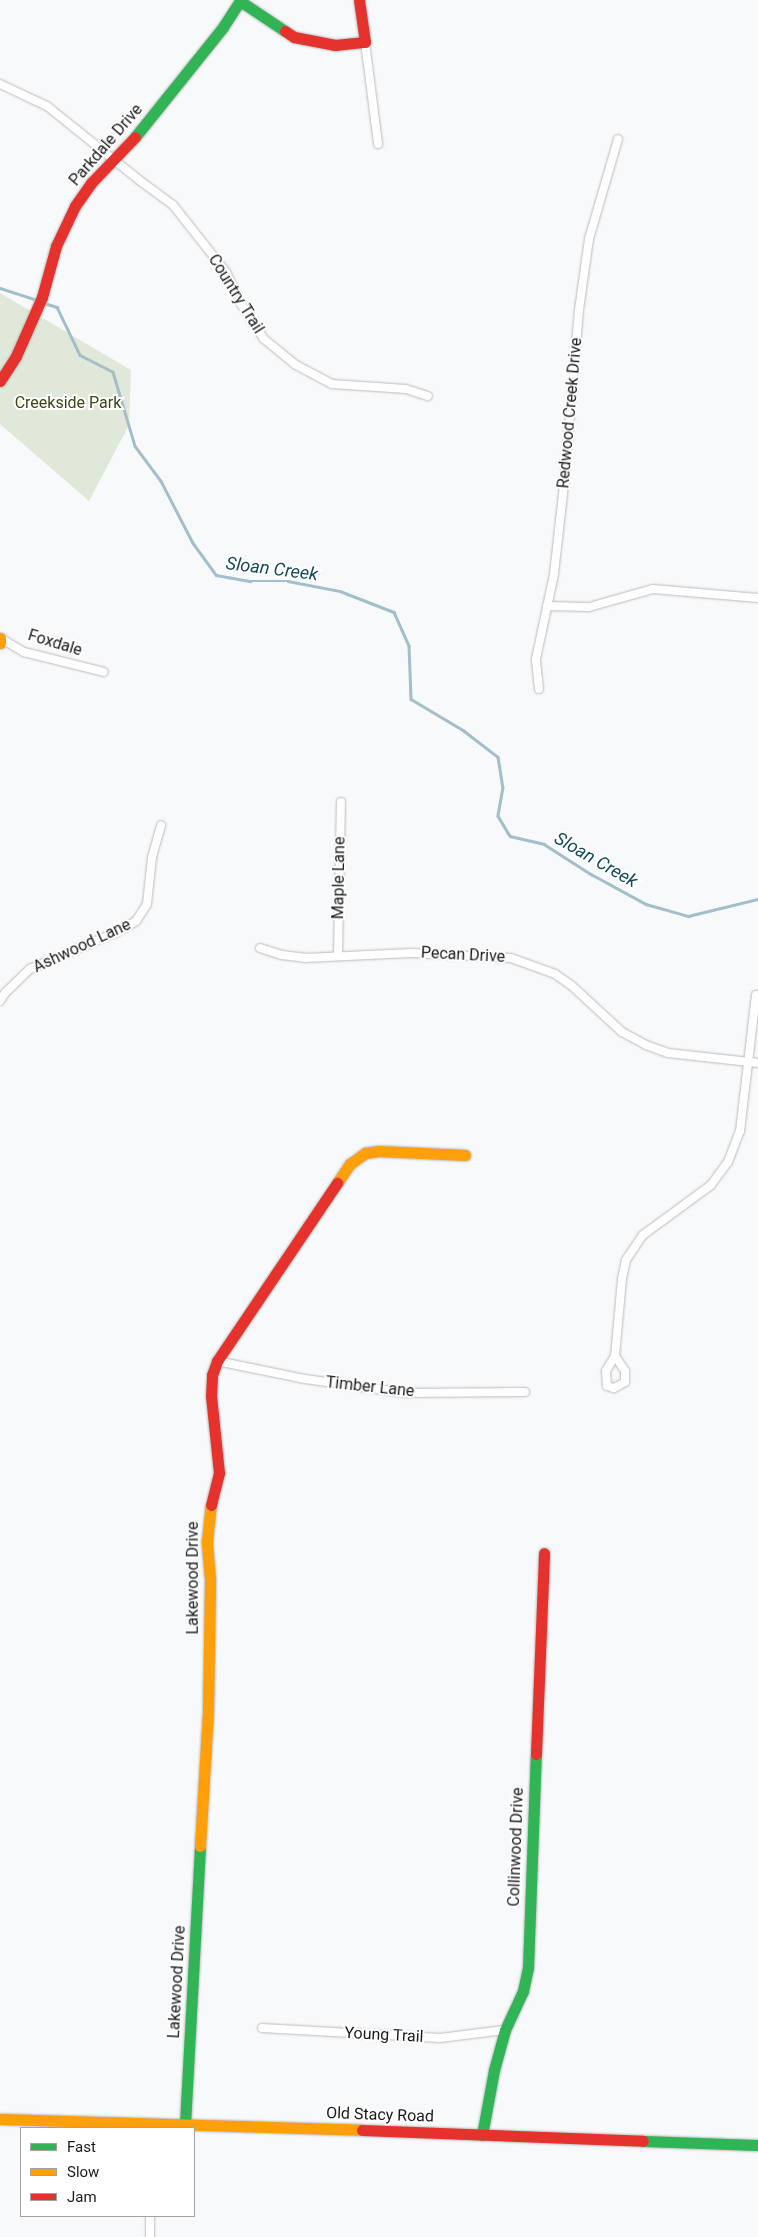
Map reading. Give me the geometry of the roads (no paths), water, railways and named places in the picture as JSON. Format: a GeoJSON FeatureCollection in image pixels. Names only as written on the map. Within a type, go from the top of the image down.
{"type":"FeatureCollection","features":[{"type":"Feature","properties":{"kind":"street"},"geometry":{"type":"LineString","coordinates":[[240,0],[294,37],[335,45],[365,42]]}},
{"type":"Feature","properties":{"kind":"street","name":"Parkdale Drive"},"geometry":{"type":"LineString","coordinates":[[0,381],[16,356],[26,335],[42,297],[56,246],[75,206],[113,159],[145,127],[223,27],[240,0]]}},
{"type":"Feature","properties":{"kind":"street"},"geometry":{"type":"LineString","coordinates":[[359,0],[378,144]]}},
{"type":"Feature","properties":{"kind":"street","name":"Country Trail"},"geometry":{"type":"LineString","coordinates":[[0,84],[47,106],[173,205],[226,272],[241,304],[264,339],[296,364],[332,384],[406,389],[428,396]]}},
{"type":"Feature","properties":{"kind":"street","name":"Redwood Creek Drive"},"geometry":{"type":"LineString","coordinates":[[539,689],[536,660],[554,574],[563,495],[579,310],[589,239],[618,139]]}},
{"type":"Feature","properties":{"kind":"street"},"geometry":{"type":"LineString","coordinates":[[547,606],[589,607],[652,589],[758,598]]}},
{"type":"Feature","properties":{"kind":"street","name":"Foxdale"},"geometry":{"type":"LineString","coordinates":[[1,640],[24,652],[104,672]]}},
{"type":"Feature","properties":{"kind":"street","name":"Maple Lane"},"geometry":{"type":"LineString","coordinates":[[338,954],[341,802]]}},
{"type":"Feature","properties":{"kind":"street","name":"Ashwood Lane"},"geometry":{"type":"LineString","coordinates":[[0,1001],[5,993],[30,969],[119,931],[136,921],[146,904],[152,857],[160,825]]}},
{"type":"Feature","properties":{"kind":"street","name":"Pecan Drive"},"geometry":{"type":"LineString","coordinates":[[260,948],[282,955],[305,958],[338,954],[411,953],[511,958],[555,974],[570,985],[622,1032],[646,1045],[668,1053],[754,1063]]}},
{"type":"Feature","properties":{"kind":"street"},"geometry":{"type":"LineString","coordinates":[[615,1356],[622,1279],[626,1260],[643,1235],[711,1185],[728,1162],[740,1131],[754,1063],[750,1033],[756,995]]}},
{"type":"Feature","properties":{"kind":"street","name":"Lakewood Drive"},"geometry":{"type":"LineString","coordinates":[[185,2124],[208,1711],[210,1580],[207,1541],[209,1514],[219,1473],[211,1396],[212,1375],[217,1361],[350,1164],[365,1154],[379,1151],[465,1155]]}},
{"type":"Feature","properties":{"kind":"street","name":"Timber Lane"},"geometry":{"type":"LineString","coordinates":[[217,1361],[314,1381],[406,1393],[525,1392]]}},
{"type":"Feature","properties":{"kind":"street","name":"Collinwood Drive"},"geometry":{"type":"LineString","coordinates":[[482,2135],[494,2070],[505,2030],[523,1991],[528,1968],[544,1552]]}},
{"type":"Feature","properties":{"kind":"street","name":"Young Trail"},"geometry":{"type":"LineString","coordinates":[[262,2028],[440,2038],[505,2030]]}},
{"type":"Feature","properties":{"kind":"street","name":"Old Stacy Road"},"geometry":{"type":"LineString","coordinates":[[0,2119],[758,2145]]}},
{"type":"Feature","properties":{"kind":"street"},"geometry":{"type":"LineString","coordinates":[[150,2217],[150,2237]]}},
{"type":"Feature","properties":{"kind":"waterway","name":"Sloan Creek"},"geometry":{"type":"LineString","coordinates":[[0,288],[37,300]]}},
{"type":"Feature","properties":{"kind":"waterway","name":"Sloan Creek"},"geometry":{"type":"LineString","coordinates":[[44,303],[57,307],[80,355],[113,372],[135,446],[161,481],[193,543],[216,575],[250,581],[288,581],[340,591],[394,612],[409,646],[411,699],[463,730],[498,757],[503,787],[498,816],[510,836],[544,844],[591,874],[646,904],[688,916],[758,899]]}},
{"type":"Feature","properties":{"kind":"park label","name":"Creekside Park"},"geometry":{"type":"Point","coordinates":[68,403]}}]}
